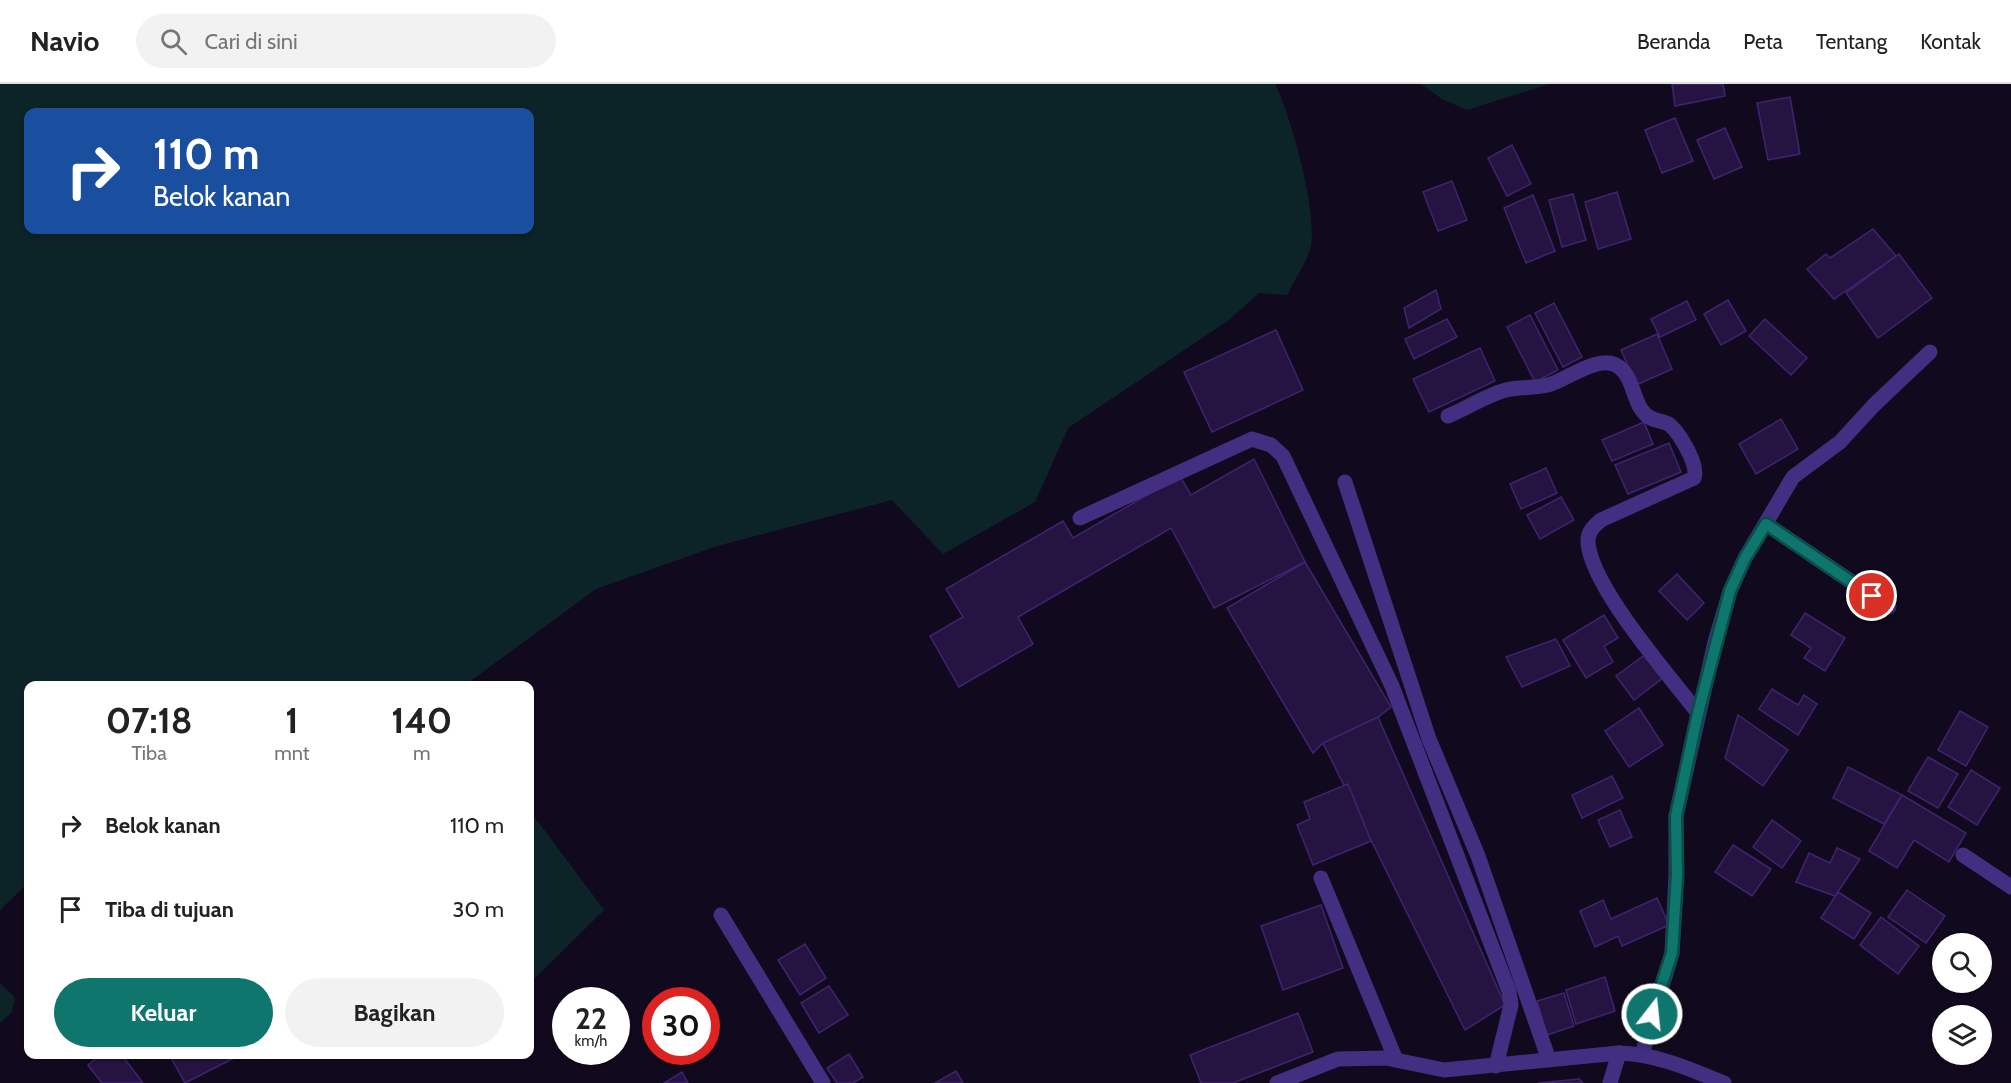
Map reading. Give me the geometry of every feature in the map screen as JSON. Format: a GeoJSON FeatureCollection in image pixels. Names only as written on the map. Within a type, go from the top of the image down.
{"type":"FeatureCollection","features":[{"type":"Feature","properties":{"kind":"street"},"geometry":{"type":"LineString","coordinates":[[1642,1053],[1672,953],[1677,875],[1676,816],[1698,713],[1730,591],[1745,558],[1793,477],[1840,442],[1874,405],[1930,352]]}},
{"type":"Feature","properties":{"kind":"street"},"geometry":{"type":"LineString","coordinates":[[1448,416],[1505,390],[1551,385],[1598,364],[1612,363],[1622,369],[1641,409],[1648,417],[1668,423],[1674,429],[1689,455],[1696,473],[1694,478],[1600,520],[1590,529],[1588,543],[1610,596],[1698,713]]}},
{"type":"Feature","properties":{"kind":"street"},"geometry":{"type":"LineString","coordinates":[[1080,518],[1252,439],[1270,444],[1282,456],[1392,686],[1509,991],[1511,1005],[1496,1066]]}},
{"type":"Feature","properties":{"kind":"street"},"geometry":{"type":"LineString","coordinates":[[1345,482],[1429,739],[1478,856],[1549,1060]]}},
{"type":"Feature","properties":{"kind":"street"},"geometry":{"type":"LineString","coordinates":[[1766,524],[1889,607]]}},
{"type":"Feature","properties":{"kind":"street"},"geometry":{"type":"LineString","coordinates":[[1964,855],[2011,887]]}},
{"type":"Feature","properties":{"kind":"street"},"geometry":{"type":"LineString","coordinates":[[1321,878],[1396,1060]]}},
{"type":"Feature","properties":{"kind":"street"},"geometry":{"type":"LineString","coordinates":[[721,915],[823,1083]]}},
{"type":"Feature","properties":{"kind":"street"},"geometry":{"type":"LineString","coordinates":[[1610,1083],[1619,1053]]}},
{"type":"Feature","properties":{"kind":"street"},"geometry":{"type":"LineString","coordinates":[[1277,1083],[1338,1059],[1396,1060],[1444,1070],[1619,1053],[1642,1053],[1724,1083]]}},
{"type":"Feature","properties":{"kind":"green space"},"geometry":{"type":"Polygon","coordinates":[[[0,84],[1275,84],[1288,117],[1301,163],[1312,230],[1311,245],[1304,264],[1287,295],[1259,293],[1229,320],[1068,428],[1035,502],[943,554],[892,500],[717,546],[596,589],[470,681],[24,681],[24,887],[0,910],[0,84]]]}},
{"type":"Feature","properties":{"kind":"green space"},"geometry":{"type":"Polygon","coordinates":[[[1421,84],[1549,84],[1467,110],[1442,99],[1421,84]]]}},
{"type":"Feature","properties":{"kind":"green space"},"geometry":{"type":"Polygon","coordinates":[[[534,816],[604,910],[534,979],[534,816]]]}},
{"type":"Feature","properties":{"kind":"green space"},"geometry":{"type":"Polygon","coordinates":[[[0,983],[15,998],[12,1012],[0,1023],[0,983]]]}},
{"type":"Feature","properties":{"kind":"building"},"geometry":{"type":"Polygon","coordinates":[[[1672,84],[1723,84],[1725,96],[1675,106],[1672,84]]]}},
{"type":"Feature","properties":{"kind":"building"},"geometry":{"type":"Polygon","coordinates":[[[1790,97],[1800,154],[1768,160],[1757,103],[1790,97]]]}},
{"type":"Feature","properties":{"kind":"building"},"geometry":{"type":"Polygon","coordinates":[[[1675,118],[1693,161],[1662,173],[1645,130],[1675,118]]]}},
{"type":"Feature","properties":{"kind":"building"},"geometry":{"type":"Polygon","coordinates":[[[1725,128],[1742,167],[1714,179],[1697,140],[1725,128]]]}},
{"type":"Feature","properties":{"kind":"building"},"geometry":{"type":"Polygon","coordinates":[[[1512,145],[1531,184],[1507,196],[1488,158],[1512,145]]]}},
{"type":"Feature","properties":{"kind":"building"},"geometry":{"type":"Polygon","coordinates":[[[1452,181],[1467,220],[1438,231],[1423,192],[1452,181]]]}},
{"type":"Feature","properties":{"kind":"building"},"geometry":{"type":"Polygon","coordinates":[[[1617,192],[1631,239],[1598,249],[1585,202],[1617,192]]]}},
{"type":"Feature","properties":{"kind":"building"},"geometry":{"type":"Polygon","coordinates":[[[1573,194],[1586,240],[1562,247],[1549,200],[1573,194]]]}},
{"type":"Feature","properties":{"kind":"building"},"geometry":{"type":"Polygon","coordinates":[[[1533,195],[1555,251],[1526,263],[1504,208],[1533,195]]]}},
{"type":"Feature","properties":{"kind":"building"},"geometry":{"type":"Polygon","coordinates":[[[1873,229],[1896,256],[1834,299],[1807,269],[1826,254],[1830,258],[1873,229]]]}},
{"type":"Feature","properties":{"kind":"building"},"geometry":{"type":"Polygon","coordinates":[[[1899,254],[1932,298],[1878,338],[1846,293],[1899,254]]]}},
{"type":"Feature","properties":{"kind":"building"},"geometry":{"type":"Polygon","coordinates":[[[1436,290],[1441,309],[1409,328],[1404,308],[1436,290]]]}},
{"type":"Feature","properties":{"kind":"building"},"geometry":{"type":"Polygon","coordinates":[[[1728,300],[1746,331],[1721,345],[1704,314],[1728,300]]]}},
{"type":"Feature","properties":{"kind":"building"},"geometry":{"type":"Polygon","coordinates":[[[1687,301],[1696,320],[1660,337],[1651,319],[1687,301]]]}},
{"type":"Feature","properties":{"kind":"building"},"geometry":{"type":"Polygon","coordinates":[[[1554,303],[1582,357],[1563,367],[1535,313],[1554,303]]]}},
{"type":"Feature","properties":{"kind":"building"},"geometry":{"type":"Polygon","coordinates":[[[1530,315],[1558,370],[1535,382],[1507,327],[1530,315]]]}},
{"type":"Feature","properties":{"kind":"building"},"geometry":{"type":"Polygon","coordinates":[[[1447,319],[1457,337],[1414,359],[1405,339],[1447,319]]]}},
{"type":"Feature","properties":{"kind":"building"},"geometry":{"type":"Polygon","coordinates":[[[1765,319],[1807,358],[1791,375],[1749,336],[1765,319]]]}},
{"type":"Feature","properties":{"kind":"building"},"geometry":{"type":"Polygon","coordinates":[[[1276,330],[1303,390],[1212,432],[1184,372],[1276,330]]]}},
{"type":"Feature","properties":{"kind":"building"},"geometry":{"type":"Polygon","coordinates":[[[1657,334],[1672,369],[1636,385],[1621,350],[1657,334]]]}},
{"type":"Feature","properties":{"kind":"building"},"geometry":{"type":"Polygon","coordinates":[[[1480,348],[1495,381],[1429,412],[1413,379],[1480,348]]]}},
{"type":"Feature","properties":{"kind":"building"},"geometry":{"type":"Polygon","coordinates":[[[1781,419],[1798,449],[1756,474],[1739,444],[1781,419]]]}},
{"type":"Feature","properties":{"kind":"building"},"geometry":{"type":"Polygon","coordinates":[[[1644,422],[1653,444],[1612,461],[1602,440],[1644,422]]]}},
{"type":"Feature","properties":{"kind":"building"},"geometry":{"type":"Polygon","coordinates":[[[1669,443],[1681,472],[1628,494],[1615,465],[1669,443]]]}},
{"type":"Feature","properties":{"kind":"building"},"geometry":{"type":"Polygon","coordinates":[[[1254,459],[1305,562],[1214,608],[1171,528],[1018,617],[1033,644],[959,687],[930,636],[963,617],[946,589],[1063,521],[1073,538],[1180,476],[1191,495],[1254,459]]]}},
{"type":"Feature","properties":{"kind":"building"},"geometry":{"type":"Polygon","coordinates":[[[1546,468],[1557,493],[1521,509],[1510,484],[1546,468]]]}},
{"type":"Feature","properties":{"kind":"building"},"geometry":{"type":"Polygon","coordinates":[[[1561,497],[1574,520],[1540,539],[1527,515],[1561,497]]]}},
{"type":"Feature","properties":{"kind":"building"},"geometry":{"type":"Polygon","coordinates":[[[1305,562],[1391,707],[1378,717],[1323,743],[1313,753],[1227,608],[1305,562]]]}},
{"type":"Feature","properties":{"kind":"building"},"geometry":{"type":"Polygon","coordinates":[[[1677,574],[1704,603],[1687,620],[1659,591],[1677,574]]]}},
{"type":"Feature","properties":{"kind":"building"},"geometry":{"type":"Polygon","coordinates":[[[1805,613],[1845,638],[1825,671],[1804,658],[1811,648],[1791,635],[1805,613]]]}},
{"type":"Feature","properties":{"kind":"building"},"geometry":{"type":"Polygon","coordinates":[[[1604,615],[1618,638],[1604,646],[1613,662],[1586,678],[1563,640],[1604,615]]]}},
{"type":"Feature","properties":{"kind":"building"},"geometry":{"type":"Polygon","coordinates":[[[1556,639],[1570,666],[1522,687],[1506,657],[1556,639]]]}},
{"type":"Feature","properties":{"kind":"building"},"geometry":{"type":"Polygon","coordinates":[[[1646,654],[1663,678],[1634,700],[1616,676],[1646,654]]]}},
{"type":"Feature","properties":{"kind":"building"},"geometry":{"type":"Polygon","coordinates":[[[1772,689],[1798,705],[1804,695],[1817,704],[1798,735],[1759,709],[1772,689]]]}},
{"type":"Feature","properties":{"kind":"building"},"geometry":{"type":"Polygon","coordinates":[[[1639,708],[1663,745],[1629,767],[1605,731],[1639,708]]]}},
{"type":"Feature","properties":{"kind":"building"},"geometry":{"type":"Polygon","coordinates":[[[1960,711],[1988,727],[1966,766],[1938,750],[1960,711]]]}},
{"type":"Feature","properties":{"kind":"building"},"geometry":{"type":"Polygon","coordinates":[[[1738,715],[1788,750],[1763,786],[1725,758],[1738,715]]]}},
{"type":"Feature","properties":{"kind":"building"},"geometry":{"type":"Polygon","coordinates":[[[1378,717],[1505,1005],[1465,1030],[1323,743],[1378,717]]]}},
{"type":"Feature","properties":{"kind":"building"},"geometry":{"type":"Polygon","coordinates":[[[1928,757],[1958,774],[1938,808],[1908,791],[1928,757]]]}},
{"type":"Feature","properties":{"kind":"building"},"geometry":{"type":"Polygon","coordinates":[[[1848,767],[1902,795],[1884,824],[1833,798],[1848,767]]]}},
{"type":"Feature","properties":{"kind":"building"},"geometry":{"type":"Polygon","coordinates":[[[1971,770],[2000,788],[1977,825],[1948,807],[1971,770]]]}},
{"type":"Feature","properties":{"kind":"building"},"geometry":{"type":"Polygon","coordinates":[[[1612,776],[1623,798],[1582,818],[1572,795],[1612,776]]]}},
{"type":"Feature","properties":{"kind":"building"},"geometry":{"type":"Polygon","coordinates":[[[1348,784],[1371,841],[1313,865],[1297,825],[1310,819],[1304,802],[1348,784]]]}},
{"type":"Feature","properties":{"kind":"building"},"geometry":{"type":"Polygon","coordinates":[[[1902,795],[1966,833],[1949,862],[1914,840],[1897,868],[1869,851],[1902,795]]]}},
{"type":"Feature","properties":{"kind":"building"},"geometry":{"type":"Polygon","coordinates":[[[1620,810],[1632,837],[1610,847],[1598,820],[1620,810]]]}},
{"type":"Feature","properties":{"kind":"building"},"geometry":{"type":"Polygon","coordinates":[[[1772,820],[1801,841],[1782,868],[1753,847],[1772,820]]]}},
{"type":"Feature","properties":{"kind":"building"},"geometry":{"type":"Polygon","coordinates":[[[1733,845],[1771,869],[1752,896],[1715,872],[1733,845]]]}},
{"type":"Feature","properties":{"kind":"building"},"geometry":{"type":"Polygon","coordinates":[[[1837,848],[1860,859],[1835,896],[1796,882],[1809,853],[1830,863],[1837,848]]]}},
{"type":"Feature","properties":{"kind":"building"},"geometry":{"type":"Polygon","coordinates":[[[1907,890],[1945,916],[1926,943],[1888,917],[1907,890]]]}},
{"type":"Feature","properties":{"kind":"building"},"geometry":{"type":"Polygon","coordinates":[[[1838,892],[1871,913],[1854,939],[1821,918],[1838,892]]]}},
{"type":"Feature","properties":{"kind":"building"},"geometry":{"type":"Polygon","coordinates":[[[1657,898],[1669,925],[1622,946],[1618,936],[1595,947],[1580,911],[1603,900],[1611,919],[1657,898]]]}},
{"type":"Feature","properties":{"kind":"building"},"geometry":{"type":"Polygon","coordinates":[[[1321,905],[1343,968],[1283,990],[1261,926],[1321,905]]]}},
{"type":"Feature","properties":{"kind":"building"},"geometry":{"type":"Polygon","coordinates":[[[1881,917],[1919,946],[1898,974],[1860,945],[1881,917]]]}},
{"type":"Feature","properties":{"kind":"building"},"geometry":{"type":"Polygon","coordinates":[[[805,944],[826,978],[800,995],[778,960],[805,944]]]}},
{"type":"Feature","properties":{"kind":"building"},"geometry":{"type":"Polygon","coordinates":[[[1605,977],[1615,1011],[1576,1024],[1566,990],[1605,977]]]}},
{"type":"Feature","properties":{"kind":"building"},"geometry":{"type":"Polygon","coordinates":[[[829,986],[848,1015],[819,1033],[801,1003],[829,986]]]}},
{"type":"Feature","properties":{"kind":"building"},"geometry":{"type":"Polygon","coordinates":[[[1564,993],[1574,1026],[1547,1035],[1537,1001],[1564,993]]]}},
{"type":"Feature","properties":{"kind":"building"},"geometry":{"type":"Polygon","coordinates":[[[1298,1013],[1313,1052],[1233,1083],[1201,1083],[1190,1055],[1298,1013]]]}},
{"type":"Feature","properties":{"kind":"building"},"geometry":{"type":"Polygon","coordinates":[[[849,1054],[863,1077],[853,1083],[837,1083],[827,1068],[849,1054]]]}},
{"type":"Feature","properties":{"kind":"building"},"geometry":{"type":"Polygon","coordinates":[[[95,1059],[125,1059],[143,1083],[102,1083],[88,1065],[95,1059]]]}},
{"type":"Feature","properties":{"kind":"building"},"geometry":{"type":"Polygon","coordinates":[[[172,1059],[232,1059],[185,1083],[172,1059]]]}},
{"type":"Feature","properties":{"kind":"building"},"geometry":{"type":"Polygon","coordinates":[[[956,1071],[963,1083],[935,1083],[956,1071]]]}},
{"type":"Feature","properties":{"kind":"building"},"geometry":{"type":"Polygon","coordinates":[[[682,1072],[688,1083],[664,1083],[682,1072]]]}},
{"type":"Feature","properties":{"kind":"building"},"geometry":{"type":"Polygon","coordinates":[[[1579,1079],[1583,1083],[1538,1083],[1579,1079]]]}},
{"type":"Feature","properties":{"kind":"route"},"geometry":{"type":"LineString","coordinates":[[1652,1014],[1672,953],[1677,875],[1676,816],[1715,642],[1730,591],[1745,558],[1766,524],[1872,596]]}}]}
